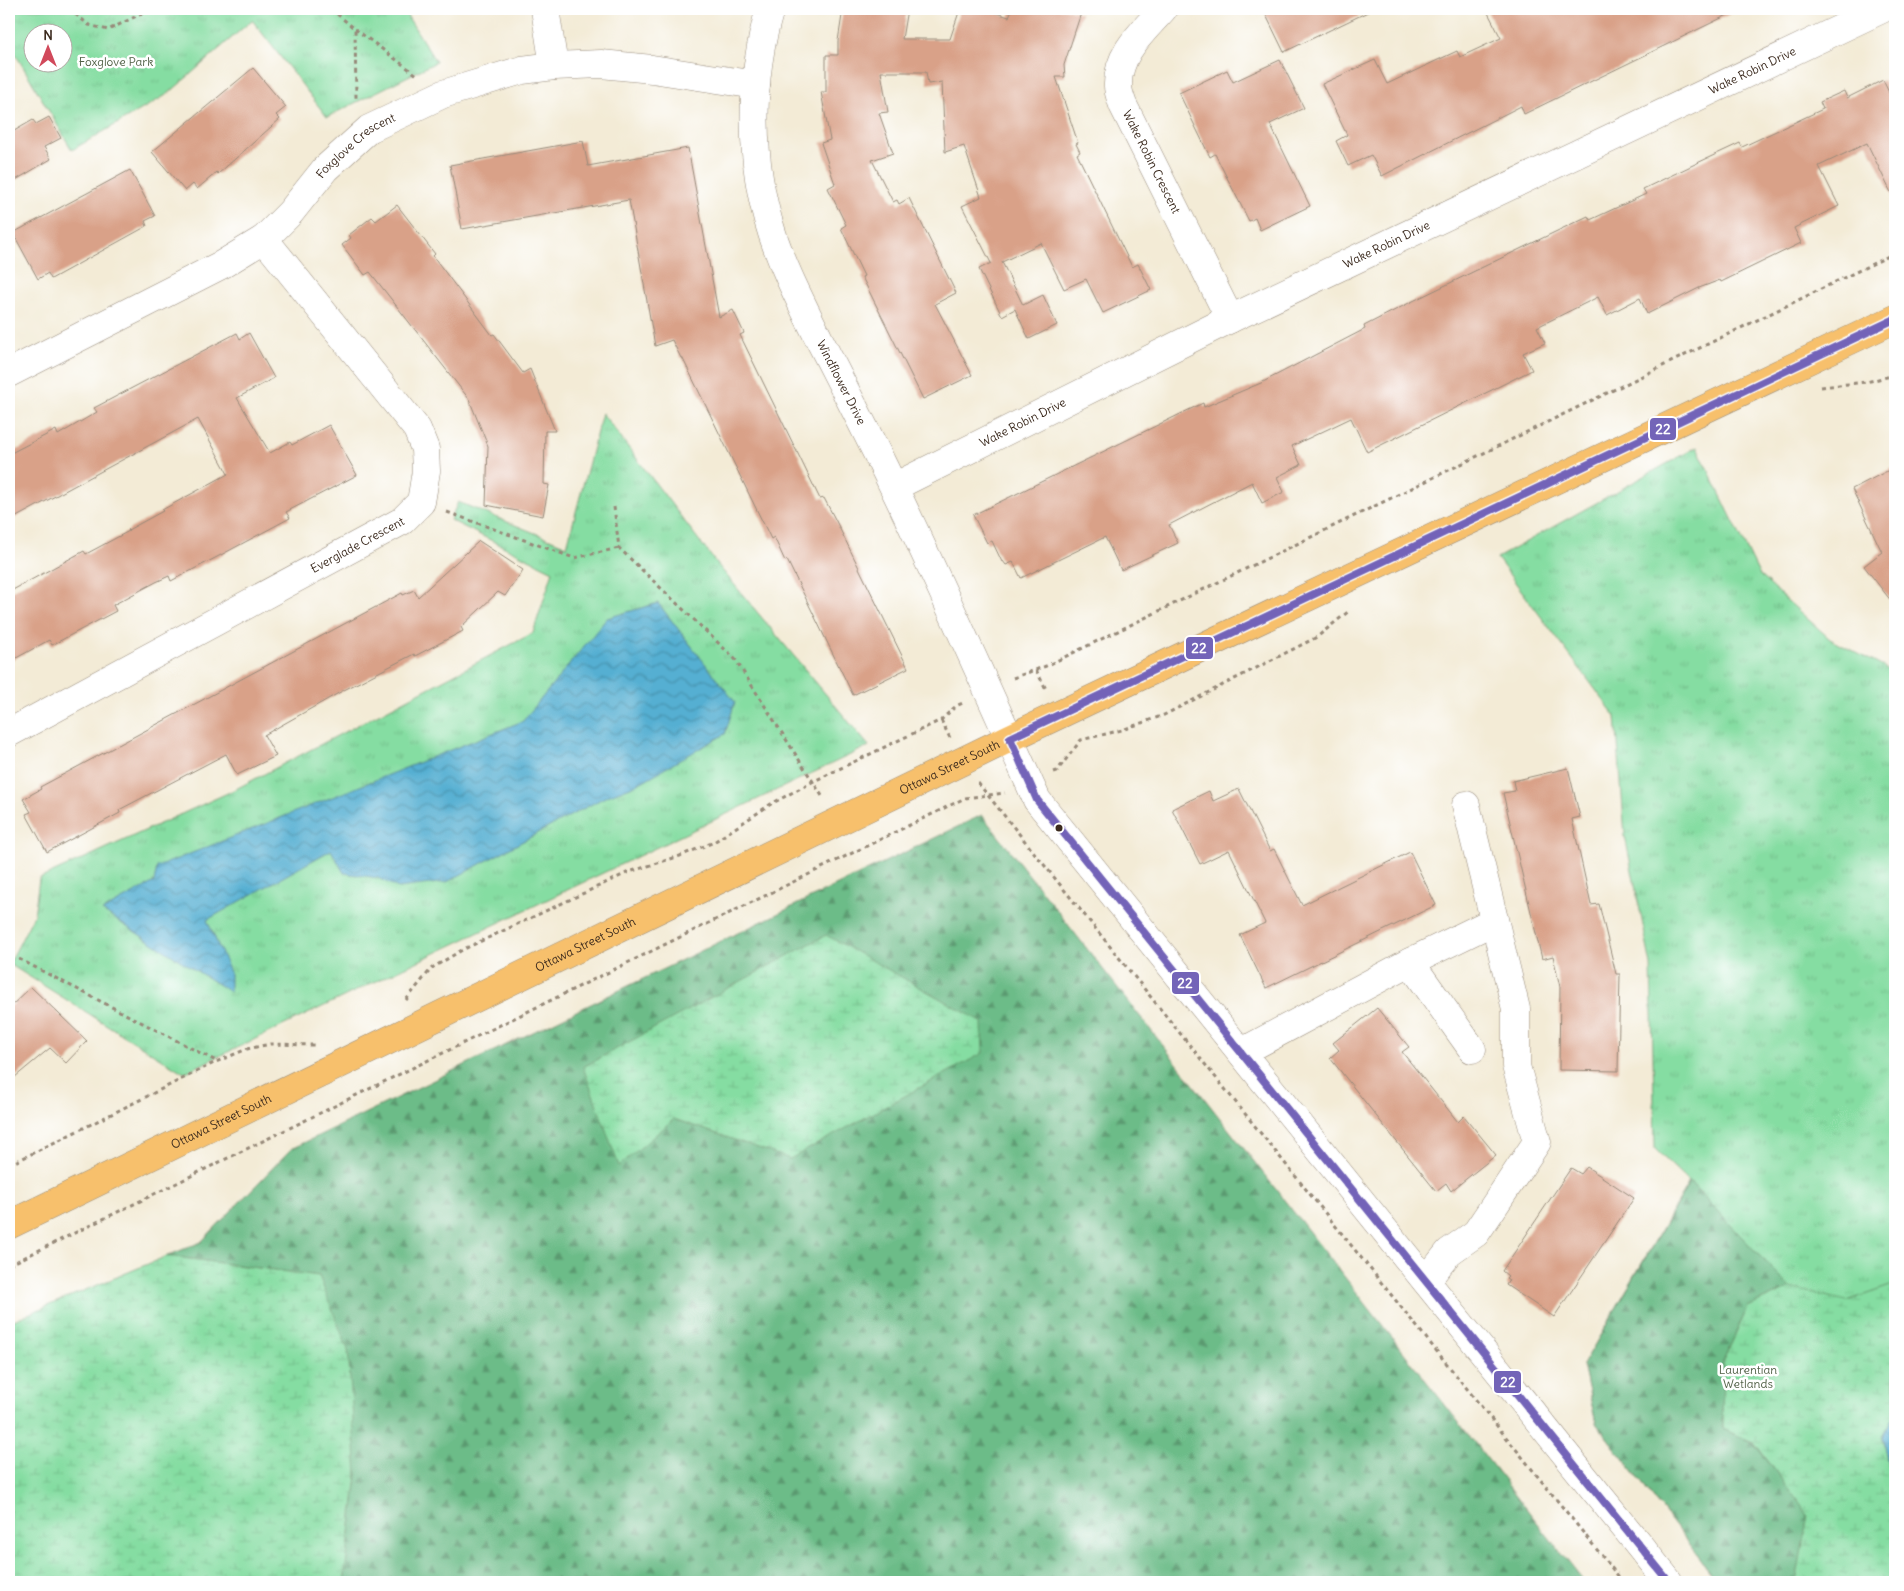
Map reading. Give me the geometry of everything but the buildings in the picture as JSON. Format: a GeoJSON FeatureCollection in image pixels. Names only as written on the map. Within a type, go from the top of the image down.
{"type":"FeatureCollection","features":[{"type":"Feature","properties":{"kind":"main road","name":"Ottawa Street South"},"geometry":{"type":"LineString","coordinates":[[9,1225],[1010,738],[1895,319]]}},
{"type":"Feature","properties":{"kind":"street"},"geometry":{"type":"LineString","coordinates":[[545,9],[554,66]]}},
{"type":"Feature","properties":{"kind":"street","name":"Windflower Drive"},"geometry":{"type":"LineString","coordinates":[[770,9],[762,37],[756,85],[754,129],[759,179],[772,232],[793,286],[894,487],[1038,800],[1669,1582]]}},
{"type":"Feature","properties":{"kind":"street","name":"Wake Robin Crescent"},"geometry":{"type":"LineString","coordinates":[[1163,9],[1130,46],[1122,62],[1118,85],[1122,105],[1230,319]]}},
{"type":"Feature","properties":{"kind":"street","name":"Wake Robin Drive"},"geometry":{"type":"LineString","coordinates":[[894,487],[1230,319],[1882,9]]}},
{"type":"Feature","properties":{"kind":"street","name":"Foxglove Crescent"},"geometry":{"type":"LineString","coordinates":[[10,370],[223,264],[264,239],[290,213],[325,169],[369,129],[443,94],[522,70],[554,66],[601,64],[652,69],[756,85]]}},
{"type":"Feature","properties":{"kind":"street"},"geometry":{"type":"LineString","coordinates":[[264,239],[417,429],[425,449],[426,471],[420,502]]}},
{"type":"Feature","properties":{"kind":"street","name":"Everglade Crescent"},"geometry":{"type":"LineString","coordinates":[[9,733],[402,521],[420,502]]}},
{"type":"Feature","properties":{"kind":"street"},"geometry":{"type":"LineString","coordinates":[[1426,1281],[1449,1252],[1476,1233],[1537,1142],[1516,1066],[1516,1010],[1466,805]]}},
{"type":"Feature","properties":{"kind":"street"},"geometry":{"type":"LineString","coordinates":[[1242,1052],[1410,962],[1494,921]]}},
{"type":"Feature","properties":{"kind":"street"},"geometry":{"type":"LineString","coordinates":[[1410,962],[1472,1049]]}},
{"type":"Feature","properties":{"kind":"path"},"geometry":{"type":"LineString","coordinates":[[69,9],[89,25],[108,30],[151,9]]}},
{"type":"Feature","properties":{"kind":"path"},"geometry":{"type":"LineString","coordinates":[[331,9],[443,94]]}},
{"type":"Feature","properties":{"kind":"path"},"geometry":{"type":"LineString","coordinates":[[355,29],[356,98]]}},
{"type":"Feature","properties":{"kind":"path"},"geometry":{"type":"LineString","coordinates":[[1018,676],[1036,670],[1895,253]]}},
{"type":"Feature","properties":{"kind":"path"},"geometry":{"type":"LineString","coordinates":[[1818,388],[1866,382],[1895,375]]}},
{"type":"Feature","properties":{"kind":"path"},"geometry":{"type":"LineString","coordinates":[[420,502],[574,558],[620,548]]}},
{"type":"Feature","properties":{"kind":"path"},"geometry":{"type":"LineString","coordinates":[[614,507],[620,548],[735,659],[812,782],[840,822]]}},
{"type":"Feature","properties":{"kind":"path"},"geometry":{"type":"LineString","coordinates":[[1057,771],[1081,740],[1122,730],[1164,715],[1317,637],[1347,612],[1356,608]]}},
{"type":"Feature","properties":{"kind":"path"},"geometry":{"type":"LineString","coordinates":[[1036,670],[1045,687]]}},
{"type":"Feature","properties":{"kind":"path"},"geometry":{"type":"LineString","coordinates":[[406,1001],[432,968],[462,950],[629,872],[680,856],[714,842],[770,804],[941,720],[956,706],[965,702]]}},
{"type":"Feature","properties":{"kind":"path"},"geometry":{"type":"LineString","coordinates":[[941,720],[949,736]]}},
{"type":"Feature","properties":{"kind":"path"},"geometry":{"type":"LineString","coordinates":[[979,785],[1623,1582]]}},
{"type":"Feature","properties":{"kind":"path"},"geometry":{"type":"LineString","coordinates":[[9,1265],[965,798],[1002,794]]}},
{"type":"Feature","properties":{"kind":"path"},"geometry":{"type":"LineString","coordinates":[[19,959],[216,1062]]}},
{"type":"Feature","properties":{"kind":"path"},"geometry":{"type":"LineString","coordinates":[[9,1165],[216,1062],[247,1049],[270,1044],[318,1045]]}},
{"type":"Feature","properties":{"kind":"green space","name":"Foxglove Park"},"geometry":{"type":"Polygon","coordinates":[[[9,9],[403,9],[436,62],[327,117],[252,20],[168,94],[72,150],[26,72],[72,72],[72,22],[22,22],[22,65],[9,43],[9,9]]]}},
{"type":"Feature","properties":{"kind":"green space"},"geometry":{"type":"Polygon","coordinates":[[[602,413],[717,564],[869,746],[184,1073],[9,964],[34,915],[39,879],[232,791],[533,633],[553,571],[450,520],[458,502],[567,546],[602,413]]]}},
{"type":"Feature","properties":{"kind":"green space","name":"Laurentian Wetlands"},"geometry":{"type":"Polygon","coordinates":[[[1697,447],[1760,576],[1830,639],[1895,673],[1895,1582],[1718,1582],[1596,1423],[1583,1365],[1689,1182],[1655,1149],[1651,965],[1625,836],[1616,717],[1497,558],[1697,447]]]}},
{"type":"Feature","properties":{"kind":"green space"},"geometry":{"type":"Polygon","coordinates":[[[982,815],[1584,1582],[344,1582],[357,1475],[319,1276],[167,1256],[201,1242],[291,1149],[982,815]]]}},
{"type":"Feature","properties":{"kind":"green space"},"geometry":{"type":"Polygon","coordinates":[[[826,935],[982,1022],[983,1053],[790,1159],[674,1119],[619,1166],[583,1067],[826,935]]]}},
{"type":"Feature","properties":{"kind":"green space"},"geometry":{"type":"Polygon","coordinates":[[[1690,1182],[1790,1288],[1748,1307],[1723,1362],[1722,1429],[1753,1442],[1809,1515],[1796,1582],[1718,1582],[1596,1423],[1583,1365],[1690,1182]]]}},
{"type":"Feature","properties":{"kind":"green space"},"geometry":{"type":"Polygon","coordinates":[[[167,1256],[319,1276],[348,1350],[357,1475],[344,1582],[9,1582],[9,1322],[167,1256]]]}},
{"type":"Feature","properties":{"kind":"green space"},"geometry":{"type":"Polygon","coordinates":[[[1895,1278],[1895,1413],[1882,1436],[1895,1497],[1895,1582],[1796,1582],[1808,1515],[1754,1442],[1722,1429],[1723,1362],[1748,1307],[1790,1288],[1847,1301],[1893,1285],[1895,1278]]]}},
{"type":"Feature","properties":{"kind":"water"},"geometry":{"type":"Polygon","coordinates":[[[658,603],[735,702],[725,734],[638,784],[605,797],[447,882],[398,888],[378,878],[344,873],[331,850],[207,920],[230,972],[230,992],[102,911],[154,882],[157,867],[523,721],[607,618],[658,603]]]}},
{"type":"Feature","properties":{"kind":"water"},"geometry":{"type":"Polygon","coordinates":[[[1895,1413],[1895,1497],[1882,1436],[1895,1413]]]}},
{"type":"Feature","properties":{"kind":"transit line","name":"22"},"geometry":{"type":"LineString","coordinates":[[1669,1582],[1037,800],[1010,738],[1895,319]]}}]}
